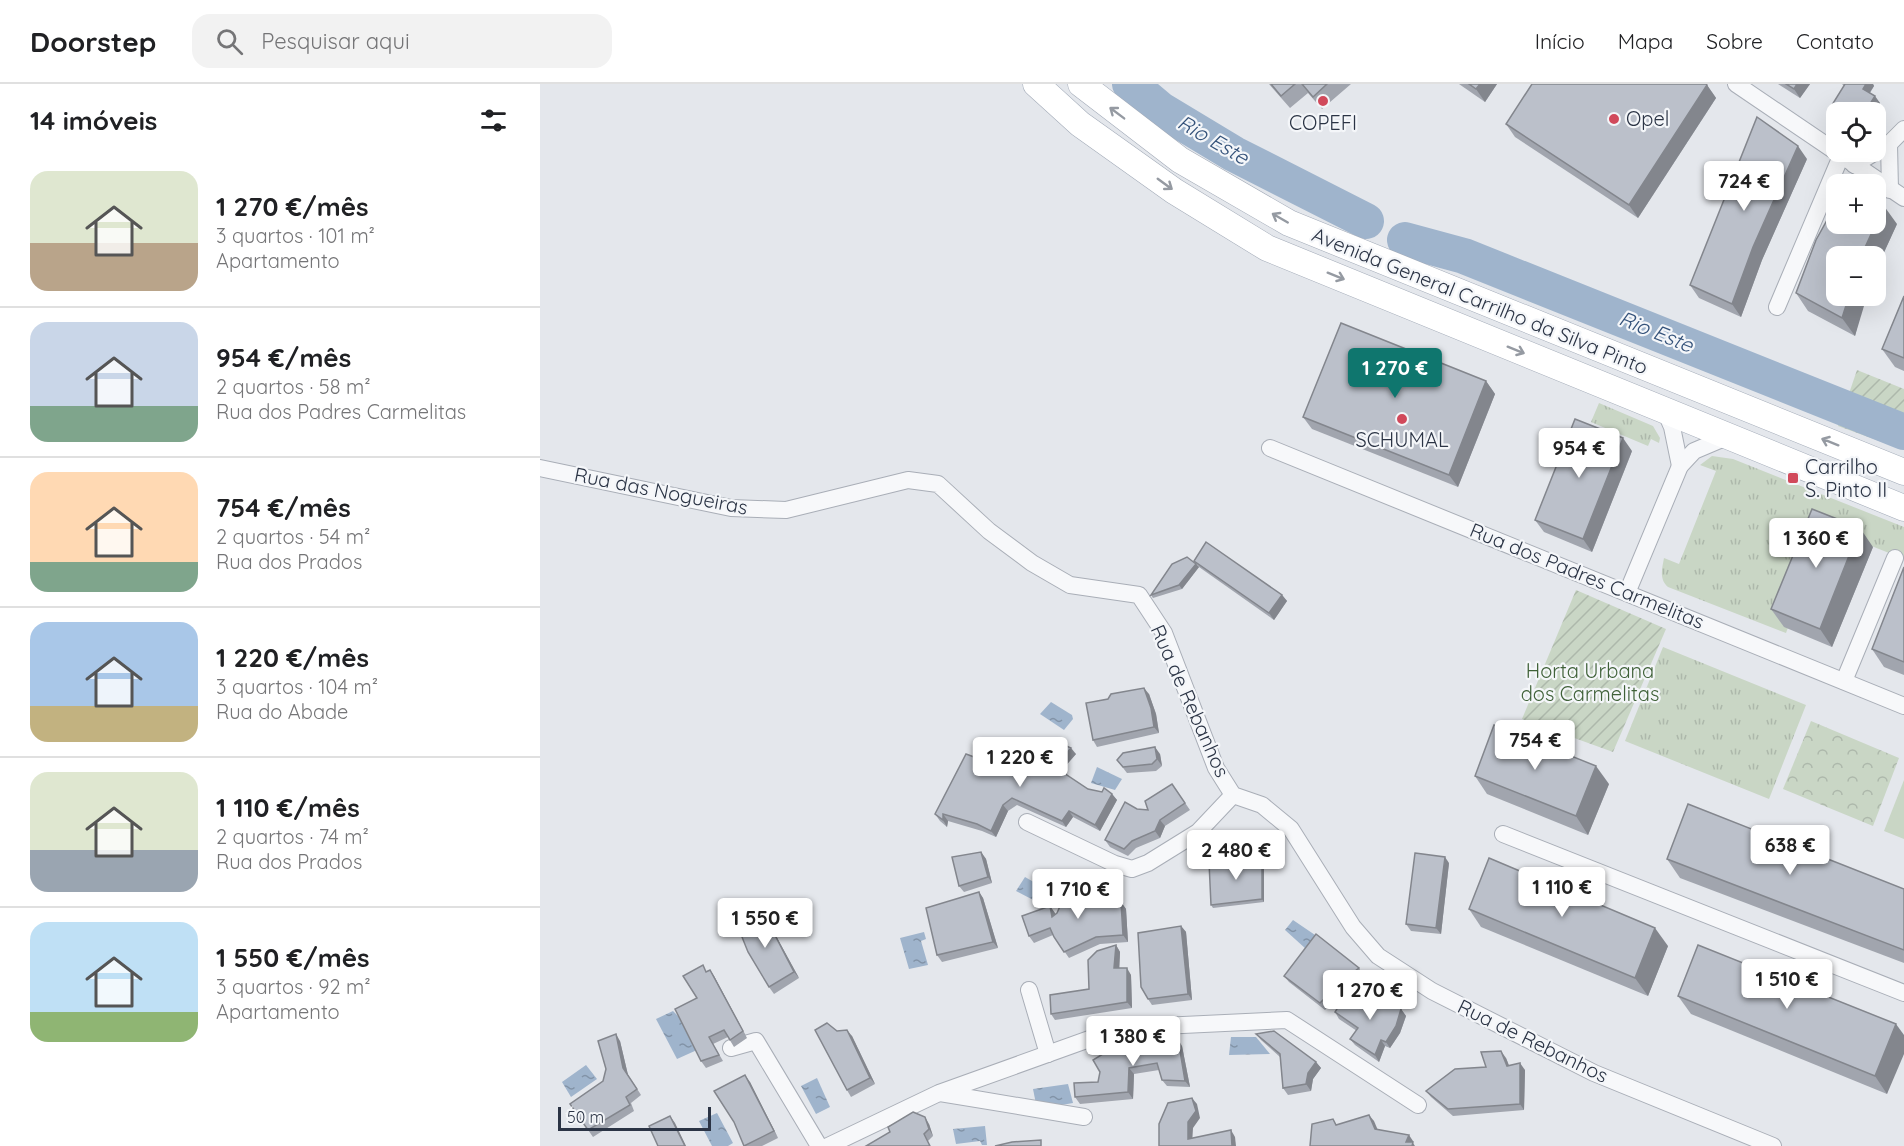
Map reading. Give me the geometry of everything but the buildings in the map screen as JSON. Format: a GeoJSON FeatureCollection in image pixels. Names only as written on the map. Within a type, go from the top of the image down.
{"type":"FeatureCollection","features":[{"type":"Feature","properties":{"kind":"main road","name":"Avenida General Carrilho da Silva Pinto"},"geometry":{"type":"LineString","coordinates":[[1036,84],[1080,124],[1174,191],[1267,248],[1904,508]]}},
{"type":"Feature","properties":{"kind":"main road","name":"Avenida General Carrilho da Silva Pinto"},"geometry":{"type":"LineString","coordinates":[[1081,84],[1180,160],[1289,223],[1904,472]]}},
{"type":"Feature","properties":{"kind":"street"},"geometry":{"type":"LineString","coordinates":[[1736,84],[1826,146]]}},
{"type":"Feature","properties":{"kind":"street"},"geometry":{"type":"LineString","coordinates":[[1886,145],[1904,129]]}},
{"type":"Feature","properties":{"kind":"street"},"geometry":{"type":"LineString","coordinates":[[1889,144],[1897,194]]}},
{"type":"Feature","properties":{"kind":"street"},"geometry":{"type":"LineString","coordinates":[[1778,307],[1848,162]]}},
{"type":"Feature","properties":{"kind":"street"},"geometry":{"type":"LineString","coordinates":[[1849,162],[1897,194]]}},
{"type":"Feature","properties":{"kind":"street"},"geometry":{"type":"LineString","coordinates":[[1665,411],[1672,427],[1680,466]]}},
{"type":"Feature","properties":{"kind":"street"},"geometry":{"type":"LineString","coordinates":[[1627,593],[1680,466],[1694,451],[1727,437]]}},
{"type":"Feature","properties":{"kind":"street","name":"Rua dos Padres Carmelitas"},"geometry":{"type":"LineString","coordinates":[[1270,447],[1904,705]]}},
{"type":"Feature","properties":{"kind":"street","name":"Rua das Nogueiras"},"geometry":{"type":"LineString","coordinates":[[540,468],[731,508],[786,510],[908,480],[938,484],[989,531],[1032,563],[1070,585],[1139,596]]}},
{"type":"Feature","properties":{"kind":"street"},"geometry":{"type":"LineString","coordinates":[[1844,681],[1895,558]]}},
{"type":"Feature","properties":{"kind":"street","name":"Rua de Rebanhos"},"geometry":{"type":"LineString","coordinates":[[1139,596],[1164,633],[1216,768],[1233,795],[1262,805],[1291,829],[1353,927],[1378,956],[1423,986],[1594,1073],[1773,1146]]}},
{"type":"Feature","properties":{"kind":"street"},"geometry":{"type":"LineString","coordinates":[[1027,822],[1115,864],[1132,869],[1198,832],[1233,795]]}},
{"type":"Feature","properties":{"kind":"street"},"geometry":{"type":"LineString","coordinates":[[1503,834],[1904,993]]}},
{"type":"Feature","properties":{"kind":"street"},"geometry":{"type":"LineString","coordinates":[[1029,990],[1048,1054]]}},
{"type":"Feature","properties":{"kind":"street"},"geometry":{"type":"LineString","coordinates":[[828,1146],[939,1093],[1120,1028],[1287,1020],[1418,1105]]}},
{"type":"Feature","properties":{"kind":"street"},"geometry":{"type":"LineString","coordinates":[[730,1048],[756,1041],[819,1146]]}},
{"type":"Feature","properties":{"kind":"street"},"geometry":{"type":"LineString","coordinates":[[939,1093],[1084,1116]]}},
{"type":"Feature","properties":{"kind":"green space"},"geometry":{"type":"Polygon","coordinates":[[[1857,370],[1904,389],[1904,450],[1838,426],[1857,370]]]}},
{"type":"Feature","properties":{"kind":"green space"},"geometry":{"type":"Polygon","coordinates":[[[1599,403],[1653,426],[1660,438],[1659,443],[1651,439],[1648,446],[1591,422],[1599,403]]]}},
{"type":"Feature","properties":{"kind":"green space"},"geometry":{"type":"Polygon","coordinates":[[[1712,456],[1733,459],[1904,527],[1904,559],[1824,527],[1786,633],[1668,587],[1662,577],[1664,558],[1679,564],[1716,471],[1700,465],[1712,456]]]}},
{"type":"Feature","properties":{"kind":"green space","name":"Horta Urbana dos Carmelitas"},"geometry":{"type":"Polygon","coordinates":[[[1576,590],[1666,629],[1613,752],[1522,719],[1576,590]]]}},
{"type":"Feature","properties":{"kind":"green space"},"geometry":{"type":"Polygon","coordinates":[[[1663,647],[1806,705],[1769,799],[1625,741],[1663,647]]]}},
{"type":"Feature","properties":{"kind":"green space"},"geometry":{"type":"Polygon","coordinates":[[[1811,721],[1899,758],[1873,826],[1783,789],[1811,721]]]}},
{"type":"Feature","properties":{"kind":"green space"},"geometry":{"type":"Polygon","coordinates":[[[1904,780],[1904,839],[1884,831],[1904,780]]]}},
{"type":"Feature","properties":{"kind":"water"},"geometry":{"type":"Polygon","coordinates":[[[1051,702],[1072,715],[1073,719],[1064,730],[1040,714],[1051,702]]]}},
{"type":"Feature","properties":{"kind":"water"},"geometry":{"type":"Polygon","coordinates":[[[1097,767],[1122,779],[1115,790],[1091,783],[1097,767]]]}},
{"type":"Feature","properties":{"kind":"water"},"geometry":{"type":"Polygon","coordinates":[[[1025,877],[1051,892],[1043,905],[1016,891],[1025,877]]]}},
{"type":"Feature","properties":{"kind":"water"},"geometry":{"type":"Polygon","coordinates":[[[1293,920],[1318,937],[1306,949],[1285,930],[1293,920]]]}},
{"type":"Feature","properties":{"kind":"water"},"geometry":{"type":"Polygon","coordinates":[[[924,932],[926,939],[921,941],[928,965],[909,969],[900,938],[924,932]]]}},
{"type":"Feature","properties":{"kind":"water"},"geometry":{"type":"Polygon","coordinates":[[[673,1011],[682,1020],[697,1050],[677,1059],[656,1019],[673,1011]]]}},
{"type":"Feature","properties":{"kind":"water"},"geometry":{"type":"Polygon","coordinates":[[[1231,1037],[1256,1037],[1270,1054],[1229,1055],[1231,1037]]]}},
{"type":"Feature","properties":{"kind":"water"},"geometry":{"type":"Polygon","coordinates":[[[586,1065],[597,1079],[571,1097],[562,1082],[586,1065]]]}},
{"type":"Feature","properties":{"kind":"water"},"geometry":{"type":"Polygon","coordinates":[[[817,1078],[830,1107],[816,1114],[801,1086],[817,1078]]]}},
{"type":"Feature","properties":{"kind":"water"},"geometry":{"type":"Polygon","coordinates":[[[1068,1084],[1073,1103],[1050,1107],[1036,1104],[1033,1089],[1068,1084]]]}},
{"type":"Feature","properties":{"kind":"water"},"geometry":{"type":"Polygon","coordinates":[[[717,1113],[733,1143],[728,1146],[712,1146],[699,1121],[717,1113]]]}},
{"type":"Feature","properties":{"kind":"water"},"geometry":{"type":"Polygon","coordinates":[[[985,1126],[987,1145],[982,1145],[980,1141],[956,1144],[953,1129],[985,1126]]]}},
{"type":"Feature","properties":{"kind":"waterway","name":"Rio Este"},"geometry":{"type":"LineString","coordinates":[[1130,84],[1161,110],[1234,154],[1366,221]]}},
{"type":"Feature","properties":{"kind":"waterway","name":"Rio Este"},"geometry":{"type":"LineString","coordinates":[[1405,240],[1464,256],[1904,432]]}},
{"type":"Feature","properties":{"kind":"place","name":"COPEFI"},"geometry":{"type":"Point","coordinates":[1323,101]}},
{"type":"Feature","properties":{"kind":"place","name":"Opel"},"geometry":{"type":"Point","coordinates":[1614,119]}},
{"type":"Feature","properties":{"kind":"place","name":"SCHUMAL"},"geometry":{"type":"Point","coordinates":[1402,419]}},
{"type":"Feature","properties":{"kind":"place","name":"Carrilho S. Pinto II"},"geometry":{"type":"Point","coordinates":[1793,478]}}]}
